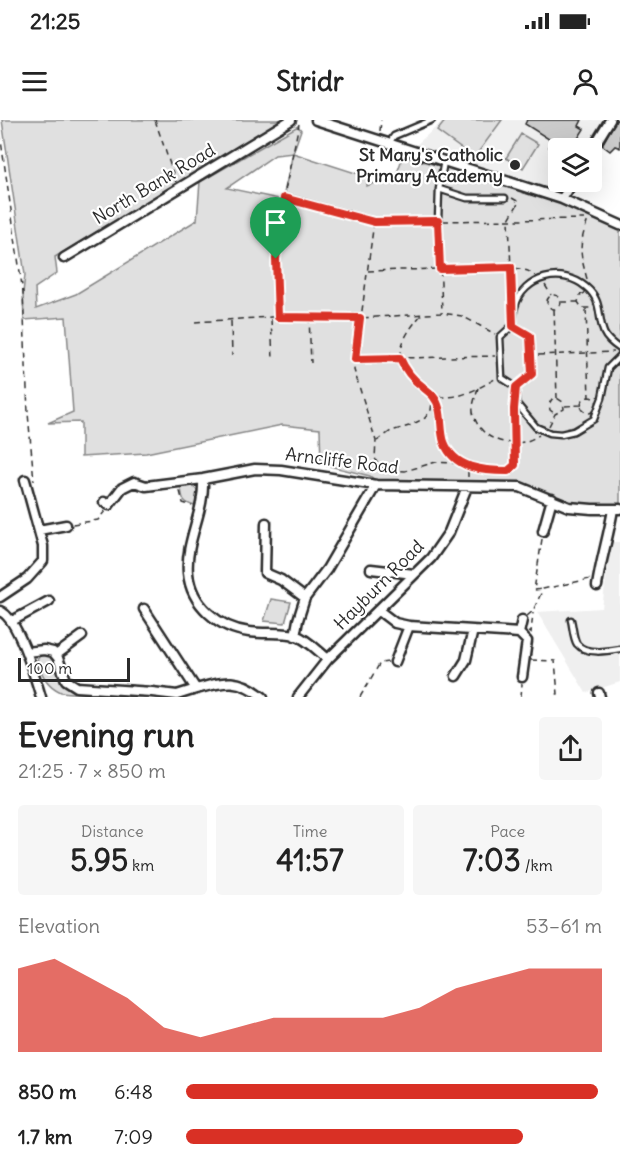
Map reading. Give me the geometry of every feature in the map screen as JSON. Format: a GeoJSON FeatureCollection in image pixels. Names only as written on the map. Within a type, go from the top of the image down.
{"type":"FeatureCollection","features":[{"type":"Feature","properties":{"kind":"street","name":"North Bank Road"},"geometry":{"type":"LineString","coordinates":[[64,258],[291,120]]}},
{"type":"Feature","properties":{"kind":"street"},"geometry":{"type":"LineString","coordinates":[[316,120],[562,199],[620,225]]}},
{"type":"Feature","properties":{"kind":"street"},"geometry":{"type":"LineString","coordinates":[[599,138],[609,120]]}},
{"type":"Feature","properties":{"kind":"street"},"geometry":{"type":"LineString","coordinates":[[562,199],[567,192]]}},
{"type":"Feature","properties":{"kind":"street","name":"Arncliffe Road"},"geometry":{"type":"LineString","coordinates":[[106,503],[128,484],[134,482],[146,486],[255,470],[281,470],[376,485],[520,487],[569,507],[616,509]]}},
{"type":"Feature","properties":{"kind":"street"},"geometry":{"type":"LineString","coordinates":[[203,479],[204,492],[189,551],[188,574],[194,592],[206,611],[236,630],[295,636],[310,644],[328,659]]}},
{"type":"Feature","properties":{"kind":"street"},"geometry":{"type":"LineString","coordinates":[[0,585],[3,595],[27,579],[43,561],[43,546],[25,480]]}},
{"type":"Feature","properties":{"kind":"street"},"geometry":{"type":"LineString","coordinates":[[295,636],[305,598],[327,569],[376,485]]}},
{"type":"Feature","properties":{"kind":"street","name":"Hayburn Road"},"geometry":{"type":"LineString","coordinates":[[298,697],[328,659],[443,543],[467,487]]}},
{"type":"Feature","properties":{"kind":"street"},"geometry":{"type":"LineString","coordinates":[[543,531],[552,499]]}},
{"type":"Feature","properties":{"kind":"street"},"geometry":{"type":"LineString","coordinates":[[598,582],[602,553],[609,538],[616,509]]}},
{"type":"Feature","properties":{"kind":"street"},"geometry":{"type":"LineString","coordinates":[[266,523],[265,573],[281,580],[305,598]]}},
{"type":"Feature","properties":{"kind":"street"},"geometry":{"type":"LineString","coordinates":[[39,530],[66,525]]}},
{"type":"Feature","properties":{"kind":"street"},"geometry":{"type":"LineString","coordinates":[[371,569],[414,574]]}},
{"type":"Feature","properties":{"kind":"street"},"geometry":{"type":"LineString","coordinates":[[12,621],[50,603],[44,592]]}},
{"type":"Feature","properties":{"kind":"street"},"geometry":{"type":"LineString","coordinates":[[144,609],[196,689]]}},
{"type":"Feature","properties":{"kind":"street"},"geometry":{"type":"LineString","coordinates":[[378,610],[395,623],[409,626],[519,632],[527,641],[522,677]]}},
{"type":"Feature","properties":{"kind":"street"},"geometry":{"type":"LineString","coordinates":[[0,611],[10,616],[26,652],[41,697]]}},
{"type":"Feature","properties":{"kind":"street"},"geometry":{"type":"LineString","coordinates":[[519,632],[522,620]]}},
{"type":"Feature","properties":{"kind":"street"},"geometry":{"type":"LineString","coordinates":[[395,662],[409,626]]}},
{"type":"Feature","properties":{"kind":"street"},"geometry":{"type":"LineString","coordinates":[[456,676],[466,660],[473,630]]}},
{"type":"Feature","properties":{"kind":"street"},"geometry":{"type":"LineString","coordinates":[[56,655],[82,636]]}},
{"type":"Feature","properties":{"kind":"street"},"geometry":{"type":"LineString","coordinates":[[26,652],[44,650],[53,652],[66,680],[77,687],[177,696],[196,689],[230,682],[246,686],[263,697]]}},
{"type":"Feature","properties":{"kind":"lane"},"geometry":{"type":"LineString","coordinates":[[389,143],[394,136],[432,120]]}},
{"type":"Feature","properties":{"kind":"lane"},"geometry":{"type":"LineString","coordinates":[[438,221],[439,189],[444,161]]}},
{"type":"Feature","properties":{"kind":"lane"},"geometry":{"type":"LineString","coordinates":[[439,189],[467,198],[505,198]]}},
{"type":"Feature","properties":{"kind":"lane"},"geometry":{"type":"LineString","coordinates":[[558,275],[573,278],[597,299],[604,333],[620,352],[608,368],[594,419],[574,431],[561,434],[545,431],[536,427],[516,403],[516,387],[502,378],[500,337],[513,326],[515,306],[523,292],[533,282],[558,275]]}},
{"type":"Feature","properties":{"kind":"lane"},"geometry":{"type":"LineString","coordinates":[[513,326],[530,336],[532,374],[516,387]]}},
{"type":"Feature","properties":{"kind":"lane"},"geometry":{"type":"LineString","coordinates":[[571,620],[576,642],[582,647],[603,652],[620,650]]}},
{"type":"Feature","properties":{"kind":"path"},"geometry":{"type":"LineString","coordinates":[[155,120],[178,189]]}},
{"type":"Feature","properties":{"kind":"path"},"geometry":{"type":"LineString","coordinates":[[278,317],[276,259],[284,198],[299,120]]}},
{"type":"Feature","properties":{"kind":"path"},"geometry":{"type":"LineString","coordinates":[[378,140],[381,120]]}},
{"type":"Feature","properties":{"kind":"path"},"geometry":{"type":"LineString","coordinates":[[0,134],[23,293],[34,486]]}},
{"type":"Feature","properties":{"kind":"path"},"geometry":{"type":"LineString","coordinates":[[284,198],[374,222],[589,219],[580,255],[595,304],[586,309]]}},
{"type":"Feature","properties":{"kind":"path"},"geometry":{"type":"LineString","coordinates":[[505,198],[514,198],[519,202],[509,219],[512,302]]}},
{"type":"Feature","properties":{"kind":"path"},"geometry":{"type":"LineString","coordinates":[[438,221],[442,312]]}},
{"type":"Feature","properties":{"kind":"path"},"geometry":{"type":"LineString","coordinates":[[374,222],[354,370],[376,441],[375,458],[378,465],[386,470],[405,471],[436,462],[464,464]]}},
{"type":"Feature","properties":{"kind":"path"},"geometry":{"type":"LineString","coordinates":[[367,272],[511,267],[528,271],[540,279],[551,295]]}},
{"type":"Feature","properties":{"kind":"path"},"geometry":{"type":"LineString","coordinates":[[586,309],[582,308],[578,302],[580,295],[590,291]]}},
{"type":"Feature","properties":{"kind":"path"},"geometry":{"type":"LineString","coordinates":[[551,295],[558,296],[561,302],[561,306],[554,309],[547,304],[547,297],[551,295]]}},
{"type":"Feature","properties":{"kind":"path"},"geometry":{"type":"LineString","coordinates":[[561,302],[578,302]]}},
{"type":"Feature","properties":{"kind":"path"},"geometry":{"type":"LineString","coordinates":[[554,309],[556,398]]}},
{"type":"Feature","properties":{"kind":"path"},"geometry":{"type":"LineString","coordinates":[[586,309],[589,398]]}},
{"type":"Feature","properties":{"kind":"path"},"geometry":{"type":"LineString","coordinates":[[195,322],[309,316],[360,318],[442,312],[462,316],[500,337]]}},
{"type":"Feature","properties":{"kind":"path"},"geometry":{"type":"LineString","coordinates":[[422,314],[402,344],[400,358],[404,369],[433,394],[444,398],[464,395],[502,375]]}},
{"type":"Feature","properties":{"kind":"path"},"geometry":{"type":"LineString","coordinates":[[309,316],[311,363]]}},
{"type":"Feature","properties":{"kind":"path"},"geometry":{"type":"LineString","coordinates":[[271,318],[273,359]]}},
{"type":"Feature","properties":{"kind":"path"},"geometry":{"type":"LineString","coordinates":[[231,320],[232,356]]}},
{"type":"Feature","properties":{"kind":"path"},"geometry":{"type":"LineString","coordinates":[[620,326],[620,340]]}},
{"type":"Feature","properties":{"kind":"path"},"geometry":{"type":"LineString","coordinates":[[531,355],[620,352]]}},
{"type":"Feature","properties":{"kind":"path"},"geometry":{"type":"LineString","coordinates":[[355,359],[501,356]]}},
{"type":"Feature","properties":{"kind":"path"},"geometry":{"type":"LineString","coordinates":[[478,388],[473,412],[480,426],[500,442],[515,444],[529,442],[553,423],[555,414]]}},
{"type":"Feature","properties":{"kind":"path"},"geometry":{"type":"LineString","coordinates":[[376,441],[391,431],[409,426],[424,418],[431,410],[433,394]]}},
{"type":"Feature","properties":{"kind":"path"},"geometry":{"type":"LineString","coordinates":[[433,394],[439,409],[444,442],[455,458],[468,466],[486,471],[508,471],[515,465],[514,409]]}},
{"type":"Feature","properties":{"kind":"path"},"geometry":{"type":"LineString","coordinates":[[555,414],[562,412],[564,406],[563,402],[556,398]]}},
{"type":"Feature","properties":{"kind":"path"},"geometry":{"type":"LineString","coordinates":[[555,414],[550,410],[549,404],[552,399],[556,398]]}},
{"type":"Feature","properties":{"kind":"path"},"geometry":{"type":"LineString","coordinates":[[589,398],[596,401],[598,408],[585,412],[581,405],[583,399],[589,398]]}},
{"type":"Feature","properties":{"kind":"path"},"geometry":{"type":"LineString","coordinates":[[564,406],[581,405]]}},
{"type":"Feature","properties":{"kind":"path"},"geometry":{"type":"LineString","coordinates":[[467,487],[468,466]]}},
{"type":"Feature","properties":{"kind":"path"},"geometry":{"type":"LineString","coordinates":[[178,482],[183,503],[200,508]]}},
{"type":"Feature","properties":{"kind":"path"},"geometry":{"type":"LineString","coordinates":[[66,525],[99,520],[106,503]]}},
{"type":"Feature","properties":{"kind":"path"},"geometry":{"type":"LineString","coordinates":[[543,531],[534,590],[598,582]]}},
{"type":"Feature","properties":{"kind":"path"},"geometry":{"type":"LineString","coordinates":[[519,632],[531,633],[533,611],[543,589]]}},
{"type":"Feature","properties":{"kind":"path"},"geometry":{"type":"LineString","coordinates":[[522,620],[533,611]]}},
{"type":"Feature","properties":{"kind":"path"},"geometry":{"type":"LineString","coordinates":[[525,659],[555,661],[558,694],[556,697]]}},
{"type":"Feature","properties":{"kind":"path"},"geometry":{"type":"LineString","coordinates":[[360,697],[380,663],[395,662]]}},
{"type":"Feature","properties":{"kind":"path"},"geometry":{"type":"LineString","coordinates":[[521,697],[522,677]]}},
{"type":"Feature","properties":{"kind":"shaded area"},"geometry":{"type":"Polygon","coordinates":[[[2,120],[280,120],[55,257],[57,273],[35,288],[36,309],[76,294],[197,220],[200,182],[298,126],[301,130],[293,153],[368,177],[367,186],[396,176],[403,156],[562,199],[620,225],[620,509],[569,507],[520,487],[380,484],[370,476],[321,464],[320,429],[282,425],[146,453],[81,457],[81,422],[48,423],[73,412],[66,317],[24,320],[25,275],[2,120]],[[293,153],[275,155],[227,188],[369,218],[369,216],[284,193],[293,153]]]}},
{"type":"Feature","properties":{"kind":"shaded area","name":"St Mary's Catholic Primary Academy"},"geometry":{"type":"Polygon","coordinates":[[[444,120],[604,120],[593,138],[548,138],[548,189],[415,146],[444,120]]]}},
{"type":"Feature","properties":{"kind":"shaded area"},"geometry":{"type":"Polygon","coordinates":[[[446,120],[502,120],[474,158],[437,131],[446,120]]]}},
{"type":"Feature","properties":{"kind":"shaded area"},"geometry":{"type":"Polygon","coordinates":[[[521,134],[538,144],[523,168],[506,158],[521,134]]]}},
{"type":"Feature","properties":{"kind":"shaded area"},"geometry":{"type":"Polygon","coordinates":[[[192,486],[198,491],[195,506],[186,502],[181,491],[181,487],[192,486]]]}},
{"type":"Feature","properties":{"kind":"shaded area"},"geometry":{"type":"Polygon","coordinates":[[[611,542],[620,542],[620,682],[586,693],[537,612],[602,608],[611,542]]]}},
{"type":"Feature","properties":{"kind":"shaded area"},"geometry":{"type":"Polygon","coordinates":[[[271,599],[291,602],[285,623],[264,621],[271,599]]]}},
{"type":"Feature","properties":{"kind":"shaded area"},"geometry":{"type":"Polygon","coordinates":[[[41,654],[55,659],[63,680],[72,686],[100,693],[177,697],[115,697],[61,692],[48,683],[43,675],[37,660],[41,654]]]}},
{"type":"Feature","properties":{"kind":"building"},"geometry":{"type":"Polygon","coordinates":[[[527,120],[582,120],[579,126],[584,129],[578,138],[548,138],[525,124],[527,120]]]}},
{"type":"Feature","properties":{"kind":"building"},"geometry":{"type":"Polygon","coordinates":[[[616,120],[620,120],[620,148],[615,146],[610,151],[602,145],[616,120]]]}},
{"type":"Feature","properties":{"kind":"place","name":"St Mary's Catholic Primary Academy"},"geometry":{"type":"Point","coordinates":[515,165]}},
{"type":"Feature","properties":{"kind":"route"},"geometry":{"type":"LineString","coordinates":[[284,198],[374,222],[438,221],[440,269],[511,267],[513,326],[530,336],[532,374],[516,387],[515,465],[508,471],[486,471],[474,469],[455,458],[444,442],[442,422],[433,394],[404,369],[400,358],[355,359],[360,318],[278,317],[276,259],[284,198]]}}]}
